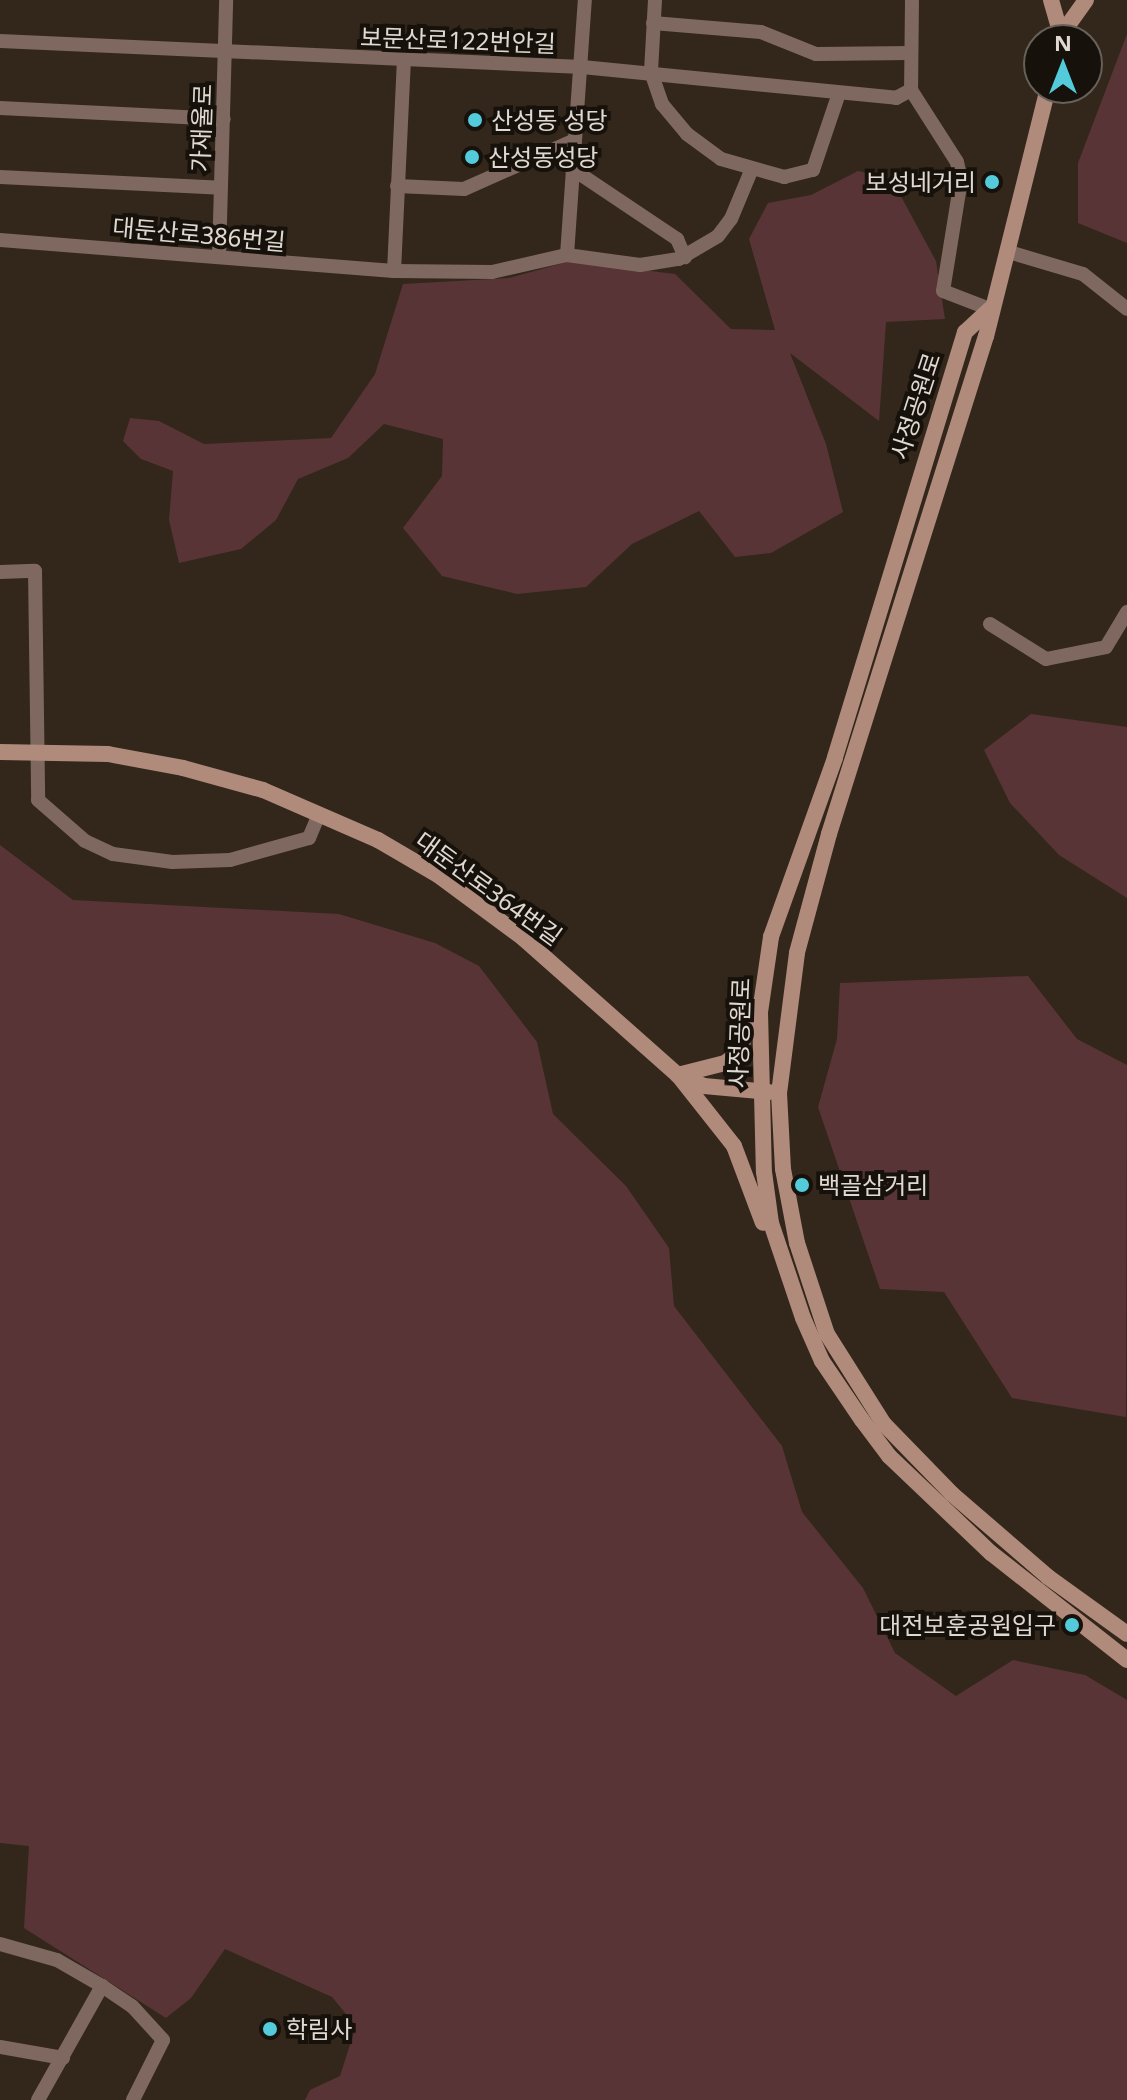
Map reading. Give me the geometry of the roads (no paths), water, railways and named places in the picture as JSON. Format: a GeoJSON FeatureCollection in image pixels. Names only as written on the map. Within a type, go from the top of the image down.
{"type":"FeatureCollection","features":[{"type":"Feature","properties":{"kind":"main road"},"geometry":{"type":"LineString","coordinates":[[1051,0],[1057,24]]}},
{"type":"Feature","properties":{"kind":"main road"},"geometry":{"type":"LineString","coordinates":[[1064,24],[1071,0]]}},
{"type":"Feature","properties":{"kind":"main road"},"geometry":{"type":"LineString","coordinates":[[1070,24],[1086,0]]}},
{"type":"Feature","properties":{"kind":"main road","name":"사정공원로"},"geometry":{"type":"LineString","coordinates":[[1044,104],[1009,252],[990,309],[986,336],[829,834],[797,953],[779,1093],[783,1169],[797,1243],[827,1334],[884,1424],[1012,1546],[1127,1634]]}},
{"type":"Feature","properties":{"kind":"main road","name":"사정공원로"},"geometry":{"type":"LineString","coordinates":[[990,309],[965,332],[946,387],[835,758],[765,967],[759,1091],[771,1223],[786,1276],[822,1361],[889,1456],[991,1553],[1127,1660]]}},
{"type":"Feature","properties":{"kind":"main road","name":"대둔산로364번길"},"geometry":{"type":"LineString","coordinates":[[0,752],[40,750],[108,754],[183,768],[263,790],[319,814],[378,840],[485,909],[625,1024],[678,1075],[704,1086],[779,1093]]}},
{"type":"Feature","properties":{"kind":"main road"},"geometry":{"type":"LineString","coordinates":[[765,967],[747,1040],[738,1053],[725,1063],[678,1075],[734,1146],[786,1276]]}},
{"type":"Feature","properties":{"kind":"street","name":"가재울로"},"geometry":{"type":"LineString","coordinates":[[219,257],[226,0]]}},
{"type":"Feature","properties":{"kind":"street"},"geometry":{"type":"LineString","coordinates":[[567,255],[585,0]]}},
{"type":"Feature","properties":{"kind":"street"},"geometry":{"type":"LineString","coordinates":[[655,0],[651,72],[662,104],[687,134],[721,159],[751,171],[784,177],[813,170],[839,93]]}},
{"type":"Feature","properties":{"kind":"street"},"geometry":{"type":"LineString","coordinates":[[912,0],[911,90],[957,162],[961,180],[943,291],[990,309]]}},
{"type":"Feature","properties":{"kind":"street"},"geometry":{"type":"LineString","coordinates":[[653,23],[761,32],[816,54],[911,53]]}},
{"type":"Feature","properties":{"kind":"street","name":"보문산로122번안길"},"geometry":{"type":"LineString","coordinates":[[0,41],[582,67],[896,98],[911,90]]}},
{"type":"Feature","properties":{"kind":"street"},"geometry":{"type":"LineString","coordinates":[[394,271],[404,61]]}},
{"type":"Feature","properties":{"kind":"street"},"geometry":{"type":"LineString","coordinates":[[0,108],[224,119]]}},
{"type":"Feature","properties":{"kind":"street"},"geometry":{"type":"LineString","coordinates":[[397,186],[464,189],[573,141]]}},
{"type":"Feature","properties":{"kind":"street"},"geometry":{"type":"LineString","coordinates":[[571,168],[677,239],[685,257]]}},
{"type":"Feature","properties":{"kind":"street","name":"대둔산로386번길"},"geometry":{"type":"LineString","coordinates":[[0,240],[394,271],[492,272],[567,255],[640,265],[685,257],[718,236],[731,219],[751,171]]}},
{"type":"Feature","properties":{"kind":"street"},"geometry":{"type":"LineString","coordinates":[[0,177],[221,188]]}},
{"type":"Feature","properties":{"kind":"street"},"geometry":{"type":"LineString","coordinates":[[1009,252],[1083,274],[1127,309]]}},
{"type":"Feature","properties":{"kind":"street"},"geometry":{"type":"LineString","coordinates":[[0,572],[35,571],[40,750],[38,800],[85,841],[113,854],[172,862],[230,860],[309,838],[319,814]]}},
{"type":"Feature","properties":{"kind":"street"},"geometry":{"type":"LineString","coordinates":[[990,624],[1046,659],[1106,647],[1127,612]]}},
{"type":"Feature","properties":{"kind":"street"},"geometry":{"type":"LineString","coordinates":[[0,1944],[57,1960],[102,1986],[132,2006],[163,2040],[133,2100]]}},
{"type":"Feature","properties":{"kind":"street"},"geometry":{"type":"LineString","coordinates":[[38,2100],[102,1986]]}},
{"type":"Feature","properties":{"kind":"street"},"geometry":{"type":"LineString","coordinates":[[0,2047],[63,2058]]}},
{"type":"Feature","properties":{"kind":"place","name":"산성동 성당"},"geometry":{"type":"Point","coordinates":[475,120]}},
{"type":"Feature","properties":{"kind":"place","name":"산성동성당"},"geometry":{"type":"Point","coordinates":[472,157]}},
{"type":"Feature","properties":{"kind":"place","name":"보성네거리"},"geometry":{"type":"Point","coordinates":[992,182]}},
{"type":"Feature","properties":{"kind":"place","name":"백골삼거리"},"geometry":{"type":"Point","coordinates":[802,1185]}},
{"type":"Feature","properties":{"kind":"place","name":"대전보훈공원입구"},"geometry":{"type":"Point","coordinates":[1072,1625]}},
{"type":"Feature","properties":{"kind":"place","name":"학림사"},"geometry":{"type":"Point","coordinates":[270,2029]}}]}
